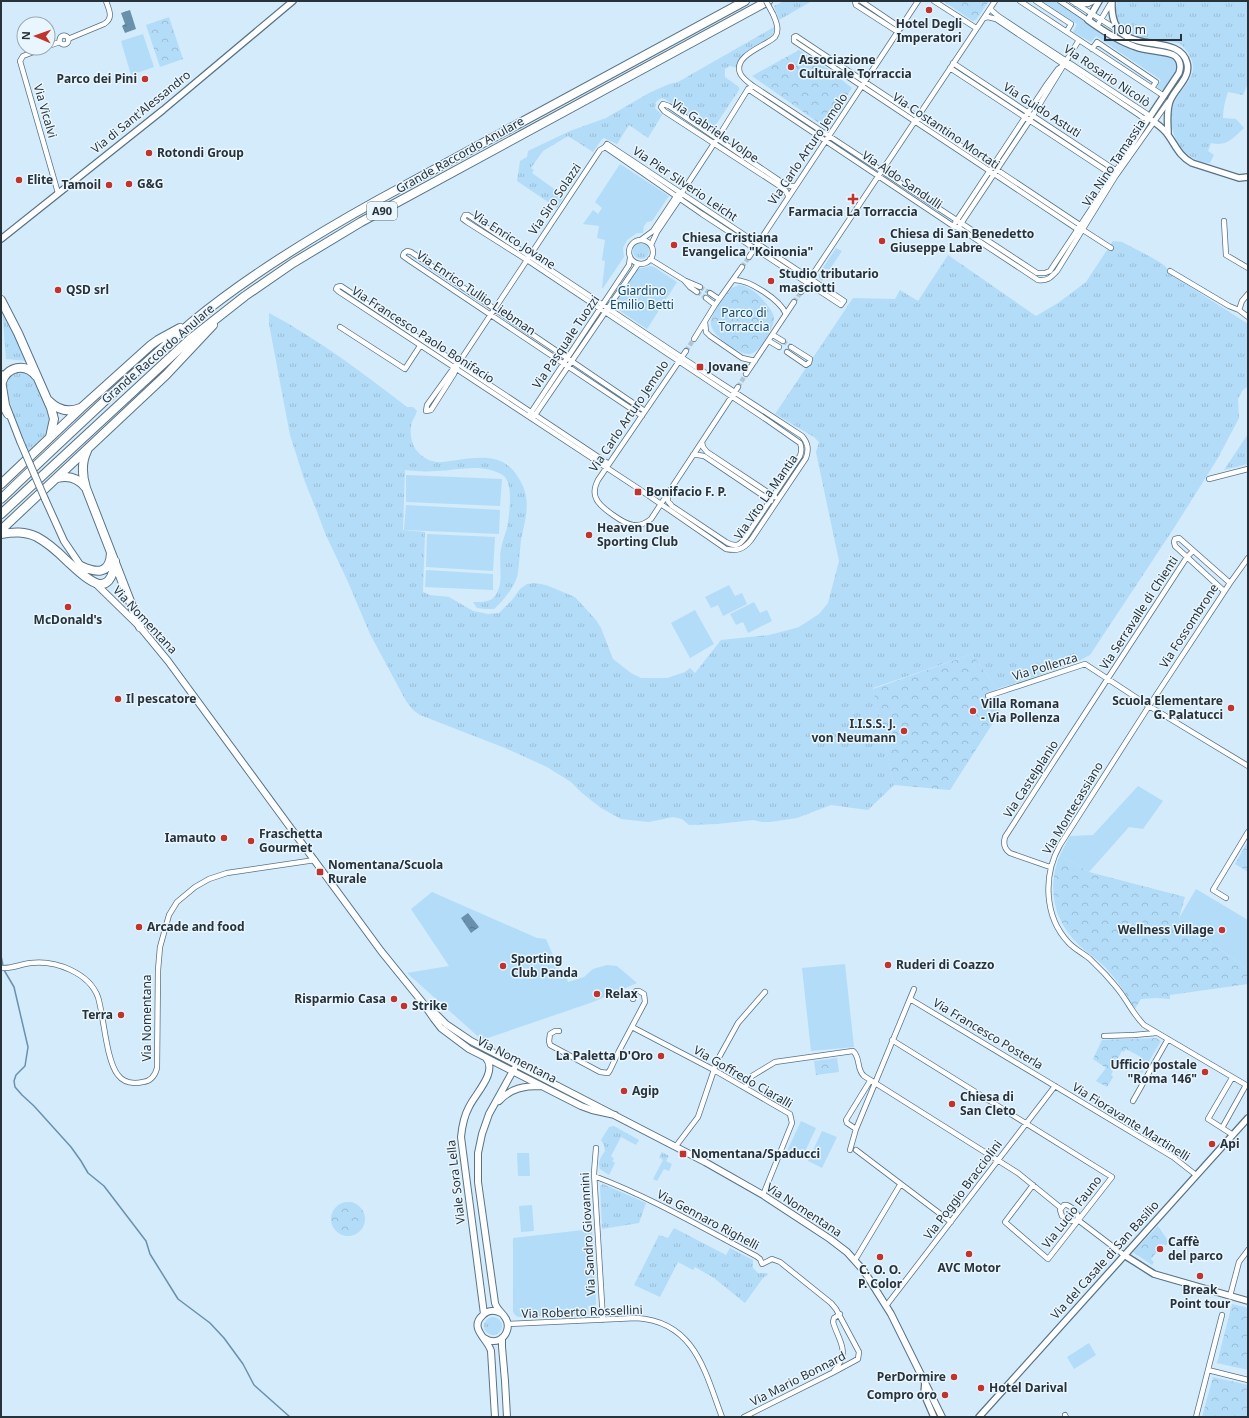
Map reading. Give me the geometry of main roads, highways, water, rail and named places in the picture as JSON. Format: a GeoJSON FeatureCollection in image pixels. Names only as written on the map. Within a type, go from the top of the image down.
{"type":"FeatureCollection","features":[{"type":"Feature","properties":{"kind":"highway","name":"Grande Raccordo Anulare"},"geometry":{"type":"LineString","coordinates":[[1,499],[192,322],[280,258],[335,224],[745,1]]}},
{"type":"Feature","properties":{"kind":"highway","name":"Grande Raccordo Anulare"},"geometry":{"type":"LineString","coordinates":[[1,514],[173,354],[224,312],[293,263],[361,222],[767,1]]}},
{"type":"Feature","properties":{"kind":"highway"},"geometry":{"type":"LineString","coordinates":[[1,300],[18,333],[48,400],[54,419],[49,438]]}},
{"type":"Feature","properties":{"kind":"highway"},"geometry":{"type":"LineString","coordinates":[[1,530],[166,375],[203,337],[224,312]]}},
{"type":"Feature","properties":{"kind":"highway"},"geometry":{"type":"LineString","coordinates":[[1,484],[81,408],[154,343],[192,322]]}},
{"type":"Feature","properties":{"kind":"highway"},"geometry":{"type":"LineString","coordinates":[[2,382],[6,374],[16,368],[30,370],[38,378]]}},
{"type":"Feature","properties":{"kind":"highway"},"geometry":{"type":"LineString","coordinates":[[48,400],[63,410],[74,410],[81,408]]}},
{"type":"Feature","properties":{"kind":"highway"},"geometry":{"type":"LineString","coordinates":[[1,401],[8,414]]}},
{"type":"Feature","properties":{"kind":"highway"},"geometry":{"type":"LineString","coordinates":[[88,448],[84,459],[83,468],[83,477],[86,488],[140,627]]}},
{"type":"Feature","properties":{"kind":"highway"},"geometry":{"type":"LineString","coordinates":[[56,478],[66,476],[72,477],[80,481],[86,488]]}},
{"type":"Feature","properties":{"kind":"highway"},"geometry":{"type":"LineString","coordinates":[[1,534],[22,532],[37,537],[51,546],[86,578],[95,584],[103,584],[108,581],[112,574],[115,560]]}},
{"type":"Feature","properties":{"kind":"highway"},"geometry":{"type":"LineString","coordinates":[[80,566],[92,571],[103,570],[109,562],[110,550]]}},
{"type":"Feature","properties":{"kind":"main road","name":"Via Nomentana"},"geometry":{"type":"LineString","coordinates":[[1,374],[8,414],[64,540],[80,566],[95,584],[140,627],[173,668],[381,951],[424,1003],[446,1024],[463,1037],[543,1086],[588,1109],[615,1116]]}},
{"type":"Feature","properties":{"kind":"main road","name":"Via Nomentana"},"geometry":{"type":"LineString","coordinates":[[424,1003],[444,1031],[464,1045],[483,1056],[515,1068],[676,1146],[763,1195],[832,1240],[855,1260],[886,1306],[896,1323],[942,1417]]}},
{"type":"Feature","properties":{"kind":"main road","name":"Viale Sora Lella"},"geometry":{"type":"LineString","coordinates":[[483,1056],[490,1064],[490,1072],[467,1111],[462,1127],[461,1142],[484,1303],[484,1314]]}},
{"type":"Feature","properties":{"kind":"main road","name":"Viale Sora Lella"},"geometry":{"type":"LineString","coordinates":[[501,1313],[495,1303],[477,1172],[478,1153],[480,1140],[491,1110],[515,1068]]}},
{"type":"Feature","properties":{"kind":"main road","name":"Viale Sora Lella"},"geometry":{"type":"LineString","coordinates":[[491,1110],[503,1097],[514,1089],[524,1086],[543,1086]]}},
{"type":"Feature","properties":{"kind":"main road"},"geometry":{"type":"LineString","coordinates":[[484,1338],[494,1341],[502,1338],[507,1331],[508,1324],[506,1318],[501,1313],[493,1311],[484,1314],[478,1325],[479,1332],[490,1346],[491,1351],[495,1417]]}},
{"type":"Feature","properties":{"kind":"main road"},"geometry":{"type":"LineString","coordinates":[[502,1338],[507,1417]]}},
{"type":"Feature","properties":{"kind":"water"},"geometry":{"type":"Polygon","coordinates":[[[130,10],[136,29],[125,33],[122,26],[125,24],[121,13],[130,10]]]}},
{"type":"Feature","properties":{"kind":"water"},"geometry":{"type":"Polygon","coordinates":[[[468,913],[479,927],[471,933],[461,918],[468,913]]]}},
{"type":"Feature","properties":{"kind":"waterway"},"geometry":{"type":"LineString","coordinates":[[1,956],[4,970],[14,987],[28,1047],[25,1066],[16,1075],[14,1081],[15,1087],[71,1147],[88,1173],[104,1186],[146,1241],[150,1254],[178,1299],[210,1323],[224,1338],[243,1364],[254,1385],[290,1417]]}},
{"type":"Feature","properties":{"kind":"tunnel"},"geometry":{"type":"LineString","coordinates":[[742,267],[749,257]]}},
{"type":"Feature","properties":{"kind":"tunnel"},"geometry":{"type":"LineString","coordinates":[[700,287],[710,293]]}},
{"type":"Feature","properties":{"kind":"tunnel"},"geometry":{"type":"LineString","coordinates":[[697,292],[706,298]]}},
{"type":"Feature","properties":{"kind":"tunnel"},"geometry":{"type":"LineString","coordinates":[[794,302],[801,292]]}},
{"type":"Feature","properties":{"kind":"tunnel"},"geometry":{"type":"LineString","coordinates":[[686,351],[694,339]]}},
{"type":"Feature","properties":{"kind":"tunnel"},"geometry":{"type":"LineString","coordinates":[[783,341],[791,347]]}},
{"type":"Feature","properties":{"kind":"tunnel"},"geometry":{"type":"LineString","coordinates":[[738,387],[746,374]]}},
{"type":"Feature","properties":{"kind":"place","name":"Hotel Degli Imperatori"},"geometry":{"type":"Point","coordinates":[929,10]}},
{"type":"Feature","properties":{"kind":"place","name":"Associazione Culturale Torraccia"},"geometry":{"type":"Point","coordinates":[791,67]}},
{"type":"Feature","properties":{"kind":"place","name":"Parco dei Pini"},"geometry":{"type":"Point","coordinates":[145,79]}},
{"type":"Feature","properties":{"kind":"place","name":"Rotondi Group"},"geometry":{"type":"Point","coordinates":[149,153]}},
{"type":"Feature","properties":{"kind":"place","name":"Elite"},"geometry":{"type":"Point","coordinates":[19,180]}},
{"type":"Feature","properties":{"kind":"place","name":"G&G"},"geometry":{"type":"Point","coordinates":[129,184]}},
{"type":"Feature","properties":{"kind":"place","name":"Tamoil"},"geometry":{"type":"Point","coordinates":[109,185]}},
{"type":"Feature","properties":{"kind":"place","name":"Farmacia La Torraccia"},"geometry":{"type":"Point","coordinates":[853,199]}},
{"type":"Feature","properties":{"kind":"place","name":"Chiesa di San Benedetto Giuseppe Labre"},"geometry":{"type":"Point","coordinates":[882,241]}},
{"type":"Feature","properties":{"kind":"place","name":"Chiesa Cristiana Evangelica \"Koinonia\""},"geometry":{"type":"Point","coordinates":[674,245]}},
{"type":"Feature","properties":{"kind":"place","name":"Studio tributario masciotti"},"geometry":{"type":"Point","coordinates":[771,281]}},
{"type":"Feature","properties":{"kind":"place","name":"QSD srl"},"geometry":{"type":"Point","coordinates":[58,290]}},
{"type":"Feature","properties":{"kind":"place","name":"Jovane"},"geometry":{"type":"Point","coordinates":[700,367]}},
{"type":"Feature","properties":{"kind":"place","name":"Bonifacio F. P."},"geometry":{"type":"Point","coordinates":[638,492]}},
{"type":"Feature","properties":{"kind":"place","name":"Heaven Due Sporting Club"},"geometry":{"type":"Point","coordinates":[589,535]}},
{"type":"Feature","properties":{"kind":"place","name":"McDonald's"},"geometry":{"type":"Point","coordinates":[68,607]}},
{"type":"Feature","properties":{"kind":"place","name":"Il pescatore"},"geometry":{"type":"Point","coordinates":[118,699]}},
{"type":"Feature","properties":{"kind":"place","name":"Scuola Elementare G. Palatucci"},"geometry":{"type":"Point","coordinates":[1231,708]}},
{"type":"Feature","properties":{"kind":"place","name":"Villa Romana - Via Pollenza"},"geometry":{"type":"Point","coordinates":[973,711]}},
{"type":"Feature","properties":{"kind":"place","name":"I.I.S.S. J. von Neumann"},"geometry":{"type":"Point","coordinates":[904,731]}},
{"type":"Feature","properties":{"kind":"place","name":"Iamauto"},"geometry":{"type":"Point","coordinates":[224,838]}},
{"type":"Feature","properties":{"kind":"place","name":"Fraschetta Gourmet"},"geometry":{"type":"Point","coordinates":[251,841]}},
{"type":"Feature","properties":{"kind":"place","name":"Nomentana/Scuola Rurale"},"geometry":{"type":"Point","coordinates":[320,872]}},
{"type":"Feature","properties":{"kind":"place","name":"Arcade and food"},"geometry":{"type":"Point","coordinates":[139,927]}},
{"type":"Feature","properties":{"kind":"place","name":"Wellness Village"},"geometry":{"type":"Point","coordinates":[1222,930]}},
{"type":"Feature","properties":{"kind":"place","name":"Ruderi di Coazzo"},"geometry":{"type":"Point","coordinates":[888,965]}},
{"type":"Feature","properties":{"kind":"place","name":"Sporting Club Panda"},"geometry":{"type":"Point","coordinates":[503,966]}},
{"type":"Feature","properties":{"kind":"place","name":"Relax"},"geometry":{"type":"Point","coordinates":[597,994]}},
{"type":"Feature","properties":{"kind":"place","name":"Risparmio Casa"},"geometry":{"type":"Point","coordinates":[394,999]}},
{"type":"Feature","properties":{"kind":"place","name":"Strike"},"geometry":{"type":"Point","coordinates":[404,1006]}},
{"type":"Feature","properties":{"kind":"place","name":"Terra"},"geometry":{"type":"Point","coordinates":[121,1015]}},
{"type":"Feature","properties":{"kind":"place","name":"La Paletta D'Oro"},"geometry":{"type":"Point","coordinates":[661,1056]}},
{"type":"Feature","properties":{"kind":"place","name":"Ufficio postale \"Roma 146\""},"geometry":{"type":"Point","coordinates":[1205,1072]}},
{"type":"Feature","properties":{"kind":"place","name":"Agip"},"geometry":{"type":"Point","coordinates":[624,1091]}},
{"type":"Feature","properties":{"kind":"place","name":"Chiesa di San Cleto"},"geometry":{"type":"Point","coordinates":[952,1104]}},
{"type":"Feature","properties":{"kind":"place","name":"Api"},"geometry":{"type":"Point","coordinates":[1212,1144]}},
{"type":"Feature","properties":{"kind":"place","name":"Nomentana/Spaducci"},"geometry":{"type":"Point","coordinates":[683,1154]}},
{"type":"Feature","properties":{"kind":"place","name":"Caffè del parco"},"geometry":{"type":"Point","coordinates":[1160,1249]}},
{"type":"Feature","properties":{"kind":"place","name":"AVC Motor"},"geometry":{"type":"Point","coordinates":[969,1254]}},
{"type":"Feature","properties":{"kind":"place","name":"C. O. O. P. Color"},"geometry":{"type":"Point","coordinates":[880,1257]}},
{"type":"Feature","properties":{"kind":"place","name":"Break Point tour"},"geometry":{"type":"Point","coordinates":[1200,1276]}},
{"type":"Feature","properties":{"kind":"place","name":"PerDormire"},"geometry":{"type":"Point","coordinates":[954,1377]}},
{"type":"Feature","properties":{"kind":"place","name":"Hotel Darival"},"geometry":{"type":"Point","coordinates":[981,1388]}},
{"type":"Feature","properties":{"kind":"place","name":"Compro oro"},"geometry":{"type":"Point","coordinates":[945,1395]}},
{"type":"Feature","properties":{"kind":"park label","name":"Giardino Emilio Betti"},"geometry":{"type":"Point","coordinates":[642,298]}},
{"type":"Feature","properties":{"kind":"park label","name":"Parco di Torraccia"},"geometry":{"type":"Point","coordinates":[744,320]}}]}
